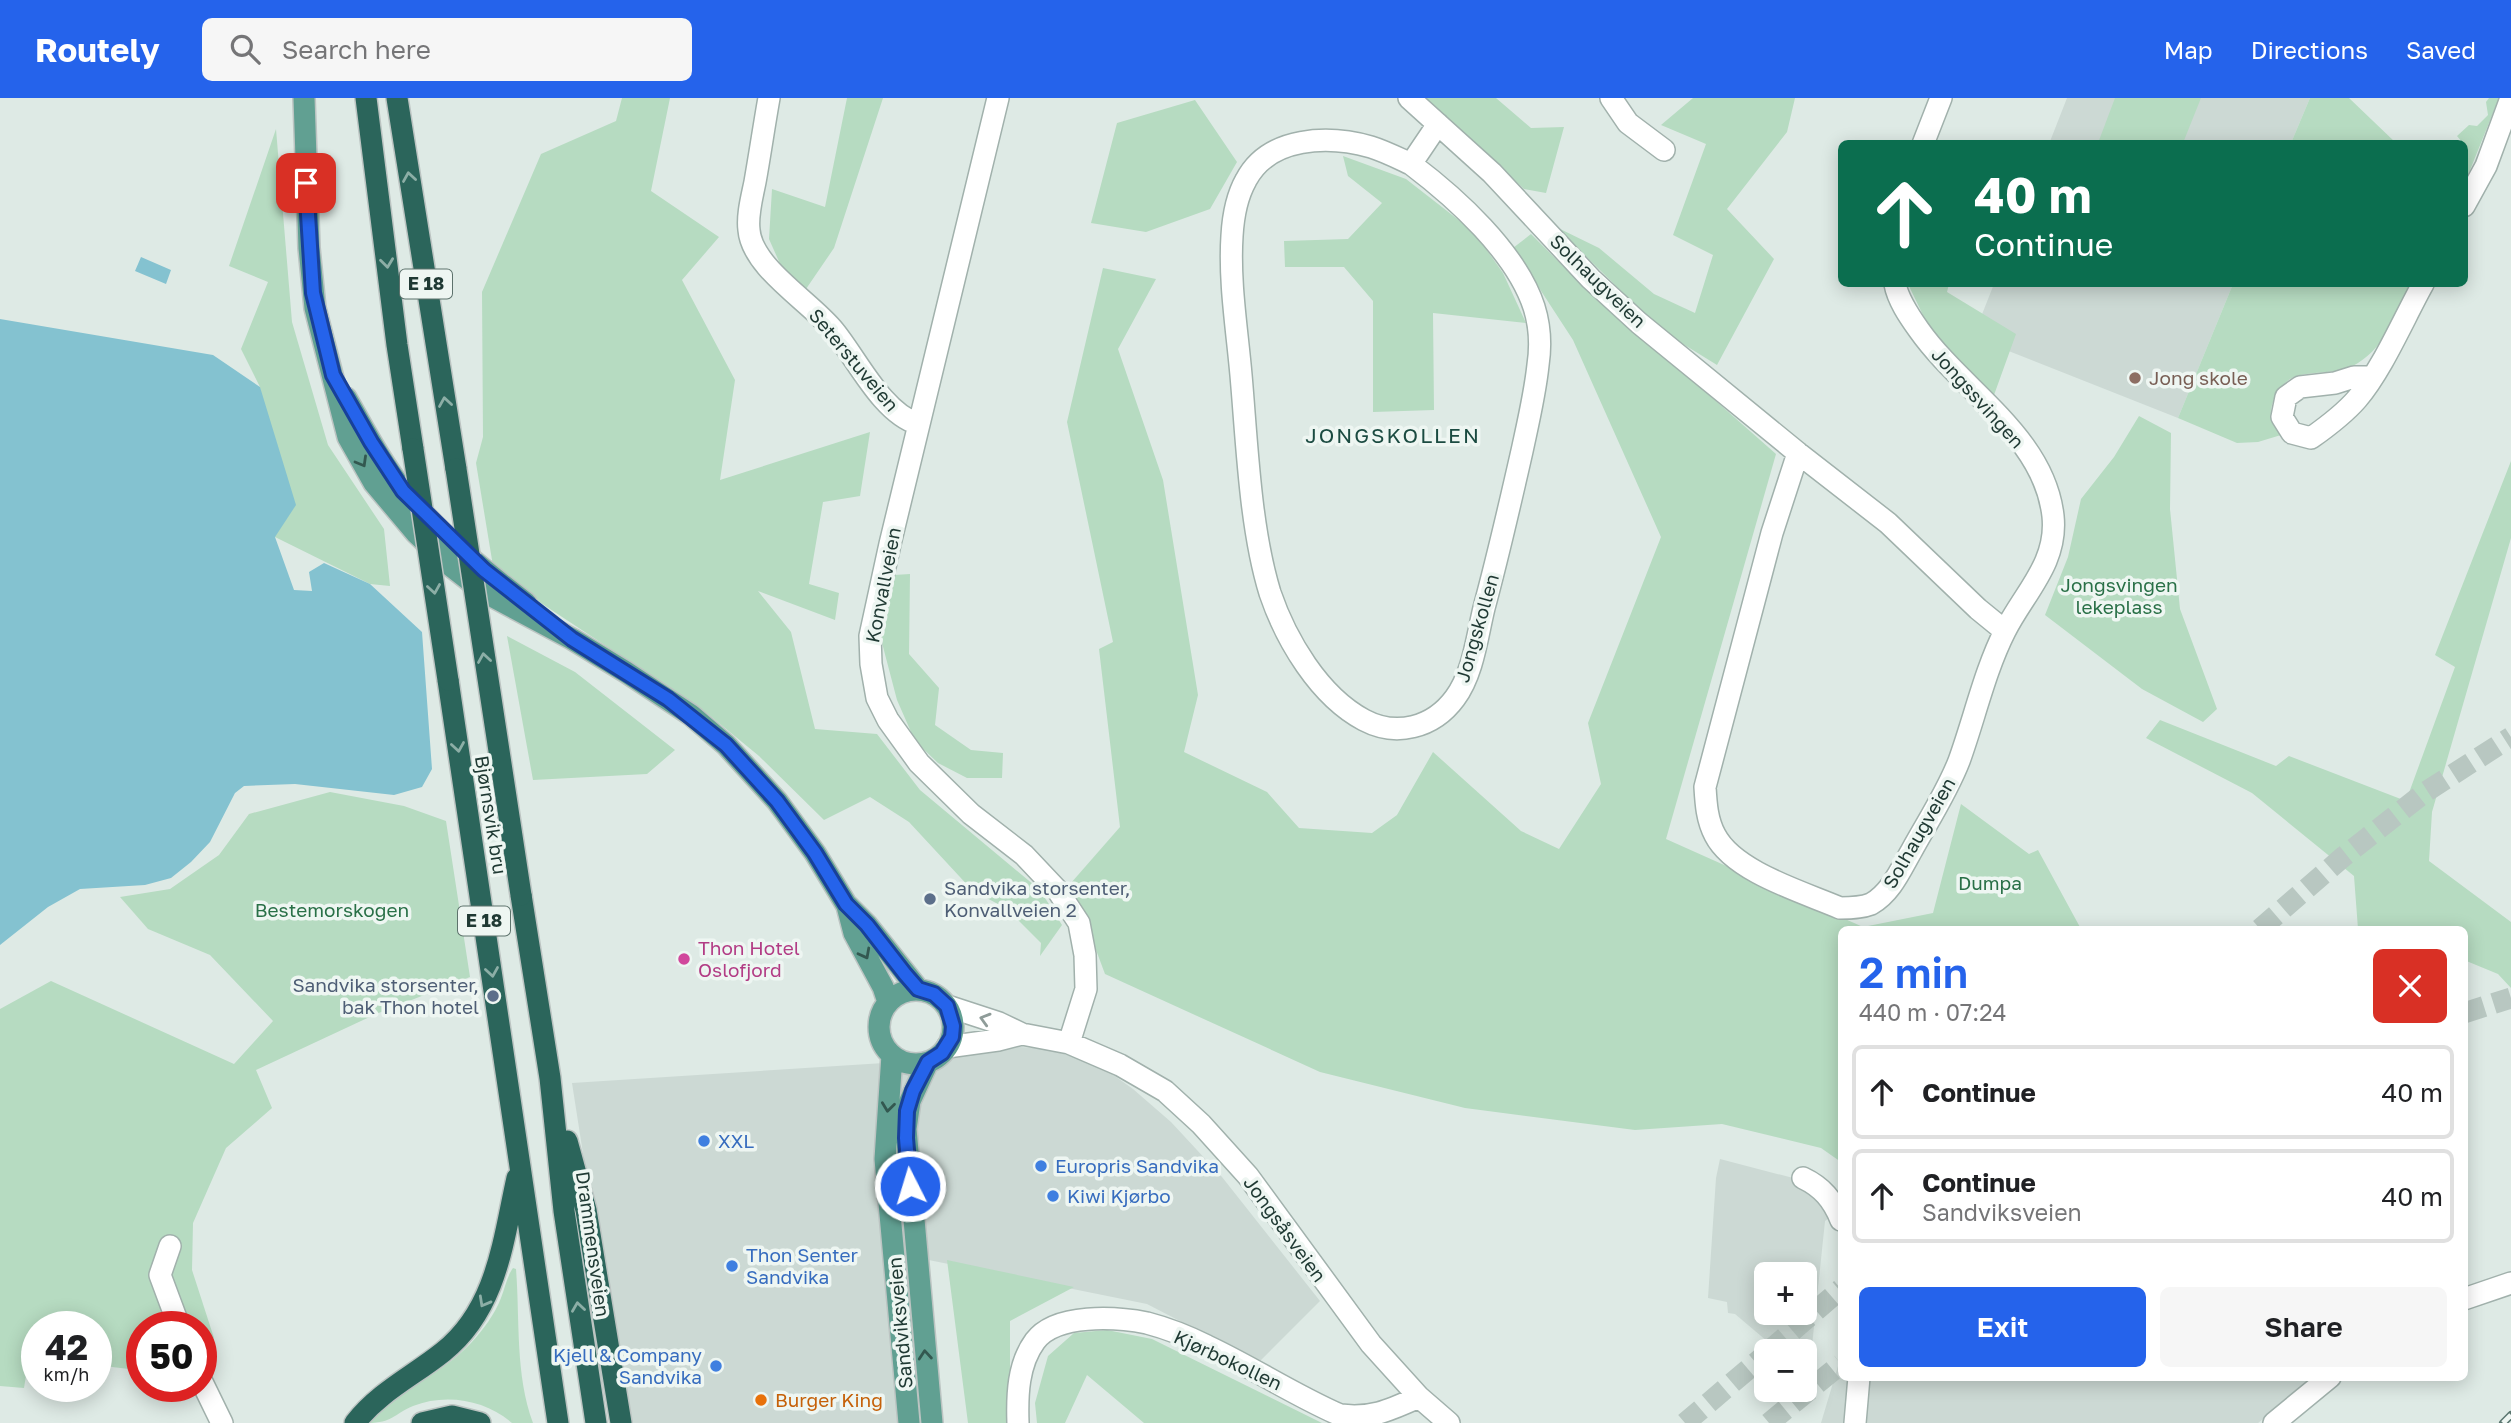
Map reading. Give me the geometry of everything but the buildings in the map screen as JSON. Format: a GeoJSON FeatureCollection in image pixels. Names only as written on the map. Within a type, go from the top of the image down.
{"type":"FeatureCollection","features":[{"type":"Feature","properties":{"kind":"highway","name":"Bjørnsvik bru"},"geometry":{"type":"LineString","coordinates":[[366,98],[413,449],[558,1423]]}},
{"type":"Feature","properties":{"kind":"highway","name":"Bjørnsvik bru"},"geometry":{"type":"LineString","coordinates":[[397,98],[564,1154]]}},
{"type":"Feature","properties":{"kind":"highway","name":"E 18"},"geometry":{"type":"LineString","coordinates":[[564,1154],[588,1223],[621,1423]]}},
{"type":"Feature","properties":{"kind":"highway","name":"Drammensveien"},"geometry":{"type":"LineString","coordinates":[[564,1154],[596,1423]]}},
{"type":"Feature","properties":{"kind":"highway","name":"E 18"},"geometry":{"type":"LineString","coordinates":[[355,1423],[380,1396],[428,1364],[462,1335],[475,1318],[492,1287],[520,1162]]}},
{"type":"Feature","properties":{"kind":"highway"},"geometry":{"type":"LineString","coordinates":[[422,1423],[453,1416],[480,1423]]}},
{"type":"Feature","properties":{"kind":"main road"},"geometry":{"type":"LineString","coordinates":[[304,98],[313,293],[333,375],[379,455],[415,504],[484,570],[572,639],[668,699],[726,745],[792,820],[846,904],[867,925],[918,989]]}},
{"type":"Feature","properties":{"kind":"main road"},"geometry":{"type":"LineString","coordinates":[[846,904],[855,933],[888,1002]]}},
{"type":"Feature","properties":{"kind":"main road"},"geometry":{"type":"LineString","coordinates":[[918,989],[934,994],[947,1006],[953,1026],[947,1047],[936,1058],[928,1062],[909,1063],[892,1055],[883,1045],[879,1030],[881,1016],[888,1002],[902,992],[918,989]]}},
{"type":"Feature","properties":{"kind":"main road","name":"Sandviksveien"},"geometry":{"type":"LineString","coordinates":[[892,1055],[885,1159],[909,1423]]}},
{"type":"Feature","properties":{"kind":"main road","name":"Sandviksveien"},"geometry":{"type":"LineString","coordinates":[[928,1062],[910,1101],[906,1129],[932,1423]]}},
{"type":"Feature","properties":{"kind":"street","name":"Seterstuveien"},"geometry":{"type":"LineString","coordinates":[[769,98],[751,203],[749,230],[755,249],[772,271],[832,328],[884,399],[904,420],[918,424]]}},
{"type":"Feature","properties":{"kind":"street","name":"Konvallveien"},"geometry":{"type":"LineString","coordinates":[[998,98],[918,424],[870,636],[871,664],[877,698],[888,720],[919,763],[971,814],[1024,855],[1058,891],[1079,923],[1086,955],[1086,989],[1069,1043]]}},
{"type":"Feature","properties":{"kind":"street","name":"Solhaugveien"},"geometry":{"type":"LineString","coordinates":[[1409,98],[1492,173],[1591,279],[1639,323],[1888,523],[1978,609],[2005,631],[1958,762],[1937,804],[1886,893],[1870,904],[1852,908],[1840,908],[1754,870],[1731,854],[1716,836],[1707,811],[1705,788],[1772,533],[1798,453]]}},
{"type":"Feature","properties":{"kind":"street"},"geometry":{"type":"LineString","coordinates":[[1611,98],[1628,123],[1664,150]]}},
{"type":"Feature","properties":{"kind":"street"},"geometry":{"type":"LineString","coordinates":[[1925,140],[1941,98]]}},
{"type":"Feature","properties":{"kind":"street"},"geometry":{"type":"LineString","coordinates":[[2468,199],[2486,166],[2511,98]]}},
{"type":"Feature","properties":{"kind":"street"},"geometry":{"type":"LineString","coordinates":[[1411,164],[1438,124]]}},
{"type":"Feature","properties":{"kind":"street","name":"Jongskollen"},"geometry":{"type":"LineString","coordinates":[[1333,140],[1371,148],[1411,164],[1443,189],[1478,223],[1511,265],[1534,307],[1540,334],[1538,365],[1527,430],[1500,549],[1466,678],[1455,698],[1441,713],[1420,725],[1404,730],[1384,728],[1366,721],[1328,693],[1301,656],[1271,595],[1259,546],[1245,427],[1231,264],[1232,232],[1237,203],[1247,177],[1268,155],[1294,143],[1333,140]]}},
{"type":"Feature","properties":{"kind":"street","name":"Jongssvingen"},"geometry":{"type":"LineString","coordinates":[[1896,287],[1897,294],[1928,344],[2019,441],[2037,468],[2045,489],[2053,516],[2048,555],[2035,584],[2005,631]]}},
{"type":"Feature","properties":{"kind":"street"},"geometry":{"type":"LineString","coordinates":[[2371,377],[2421,287]]}},
{"type":"Feature","properties":{"kind":"street","name":"Jongsåsveien"},"geometry":{"type":"LineString","coordinates":[[947,1006],[999,1023],[1022,1034],[1069,1043],[1155,1084],[1201,1124],[1248,1177],[1371,1344],[1419,1397],[1449,1423]]}},
{"type":"Feature","properties":{"kind":"street","name":"Jongsåsveien"},"geometry":{"type":"LineString","coordinates":[[947,1047],[1022,1034]]}},
{"type":"Feature","properties":{"kind":"street"},"geometry":{"type":"LineString","coordinates":[[1803,1178],[1816,1184],[1834,1203],[1838,1213]]}},
{"type":"Feature","properties":{"kind":"street"},"geometry":{"type":"LineString","coordinates":[[170,1246],[160,1275],[173,1311]]}},
{"type":"Feature","properties":{"kind":"street"},"geometry":{"type":"LineString","coordinates":[[2468,1298],[2511,1283]]}},
{"type":"Feature","properties":{"kind":"street","name":"Kjørbokollen"},"geometry":{"type":"LineString","coordinates":[[1018,1423],[1017,1396],[1023,1363],[1036,1339],[1059,1324],[1090,1318],[1147,1324],[1206,1345],[1340,1415],[1361,1417],[1386,1412],[1419,1397]]}},
{"type":"Feature","properties":{"kind":"street"},"geometry":{"type":"LineString","coordinates":[[1855,1423],[1859,1381]]}},
{"type":"Feature","properties":{"kind":"street"},"geometry":{"type":"LineString","coordinates":[[2274,1423],[2325,1381]]}},
{"type":"Feature","properties":{"kind":"street"},"geometry":{"type":"LineString","coordinates":[[212,1402],[222,1423]]}},
{"type":"Feature","properties":{"kind":"shaded area"},"geometry":{"type":"Polygon","coordinates":[[[2067,98],[2310,98],[2292,140],[2051,140],[2067,98]]]}},
{"type":"Feature","properties":{"kind":"shaded area","name":"Jong skole"},"geometry":{"type":"Polygon","coordinates":[[[1993,287],[2232,287],[2178,418],[1973,337],[1993,287]]]}},
{"type":"Feature","properties":{"kind":"shaded area"},"geometry":{"type":"Polygon","coordinates":[[[974,1049],[1049,1049],[1102,1067],[1133,1089],[1171,1122],[1222,1177],[1320,1301],[1259,1362],[1147,1304],[884,1251],[900,1423],[625,1423],[572,1083],[884,1063],[974,1049]]]}},
{"type":"Feature","properties":{"kind":"shaded area"},"geometry":{"type":"Polygon","coordinates":[[[1720,1159],[1816,1184],[1833,1215],[1825,1221],[1817,1298],[1817,1262],[1754,1262],[1754,1325],[1814,1325],[1813,1339],[1765,1339],[1735,1314],[1728,1313],[1727,1302],[1708,1298],[1716,1178],[1720,1159]]]}},
{"type":"Feature","properties":{"kind":"shaded area"},"geometry":{"type":"Polygon","coordinates":[[[1838,1366],[1838,1381],[2310,1381],[2258,1423],[1821,1423],[1838,1366]]]}},
{"type":"Feature","properties":{"kind":"green space"},"geometry":{"type":"Polygon","coordinates":[[[622,98],[670,98],[651,191],[719,237],[682,280],[735,380],[720,480],[870,432],[860,496],[823,502],[809,584],[839,593],[835,620],[758,591],[791,632],[815,729],[877,734],[920,790],[1040,890],[1062,925],[1040,956],[1041,943],[1007,909],[972,890],[909,822],[870,797],[824,820],[759,756],[703,710],[494,572],[476,463],[483,437],[482,292],[541,154],[616,121],[622,98]]]}},
{"type":"Feature","properties":{"kind":"green space"},"geometry":{"type":"Polygon","coordinates":[[[847,98],[883,98],[834,248],[806,289],[781,266],[769,239],[772,189],[825,207],[847,98]]]}},
{"type":"Feature","properties":{"kind":"green space"},"geometry":{"type":"Polygon","coordinates":[[[1426,98],[1496,98],[1531,128],[1564,127],[1546,193],[1524,189],[1426,98]]]}},
{"type":"Feature","properties":{"kind":"green space"},"geometry":{"type":"Polygon","coordinates":[[[1693,98],[1795,98],[1787,132],[1727,209],[1774,259],[1717,365],[1662,331],[1556,227],[1599,248],[1654,294],[1695,313],[1713,255],[1673,235],[1706,144],[1661,125],[1693,98]]]}},
{"type":"Feature","properties":{"kind":"green space"},"geometry":{"type":"Polygon","coordinates":[[[2115,98],[2201,98],[2184,140],[2099,140],[2115,98]]]}},
{"type":"Feature","properties":{"kind":"green space"},"geometry":{"type":"Polygon","coordinates":[[[2310,98],[2349,98],[2393,140],[2292,140],[2310,98]]]}},
{"type":"Feature","properties":{"kind":"green space"},"geometry":{"type":"Polygon","coordinates":[[[2489,98],[2499,98],[2468,175],[2468,140],[2460,140],[2457,136],[2469,125],[2477,126],[2488,115],[2486,102],[2489,98]]]}},
{"type":"Feature","properties":{"kind":"green space"},"geometry":{"type":"Polygon","coordinates":[[[1195,100],[1237,162],[1210,209],[1146,232],[1091,223],[1117,123],[1195,100]]]}},
{"type":"Feature","properties":{"kind":"green space"},"geometry":{"type":"Polygon","coordinates":[[[276,129],[292,322],[328,445],[384,529],[390,586],[370,584],[275,537],[260,387],[241,349],[268,282],[229,266],[276,129]]]}},
{"type":"Feature","properties":{"kind":"green space"},"geometry":{"type":"Polygon","coordinates":[[[1343,156],[1406,179],[1474,232],[1503,273],[1526,323],[1433,313],[1434,410],[1373,412],[1373,301],[1344,267],[1285,267],[1284,241],[1348,239],[1382,203],[1348,176],[1343,156]]]}},
{"type":"Feature","properties":{"kind":"green space"},"geometry":{"type":"Polygon","coordinates":[[[1531,234],[1566,269],[1776,454],[1666,839],[1861,926],[1838,926],[1838,1160],[1821,1148],[1722,1124],[1635,1130],[1465,1108],[1320,1072],[1105,974],[1071,883],[1120,827],[1099,649],[1113,642],[1067,422],[1103,268],[1156,279],[1118,349],[1163,480],[1198,695],[1184,752],[1267,792],[1299,828],[1372,833],[1397,815],[1433,752],[1521,831],[1559,849],[1601,784],[1588,723],[1661,537],[1573,340],[1513,248],[1531,234]]]}},
{"type":"Feature","properties":{"kind":"green space"},"geometry":{"type":"Polygon","coordinates":[[[1909,287],[1948,287],[1947,292],[2016,334],[1994,395],[1935,340],[1909,287]]]}},
{"type":"Feature","properties":{"kind":"green space"},"geometry":{"type":"Polygon","coordinates":[[[2232,287],[2411,287],[2384,338],[2368,356],[2340,370],[2297,376],[2281,387],[2272,404],[2271,416],[2281,435],[2258,442],[2237,443],[2178,418],[2232,287]]]}},
{"type":"Feature","properties":{"kind":"green space","name":"Jongsvingen lekeplass"},"geometry":{"type":"Polygon","coordinates":[[[2139,416],[2171,433],[2170,509],[2180,609],[2217,709],[2203,722],[2142,689],[2045,615],[2068,557],[2081,499],[2114,457],[2139,416]]]}},
{"type":"Feature","properties":{"kind":"green space"},"geometry":{"type":"Polygon","coordinates":[[[2511,461],[2511,538],[2432,812],[2429,861],[2511,922],[2511,988],[2498,974],[2468,962],[2468,926],[2358,926],[2354,876],[2252,793],[2146,738],[2160,720],[2276,766],[2289,756],[2406,801],[2455,667],[2435,655],[2511,461]]]}},
{"type":"Feature","properties":{"kind":"green space"},"geometry":{"type":"Polygon","coordinates":[[[910,574],[909,654],[939,688],[935,725],[971,750],[1003,753],[1002,778],[967,778],[938,763],[915,741],[897,700],[881,639],[894,575],[910,574]]]}},
{"type":"Feature","properties":{"kind":"green space"},"geometry":{"type":"Polygon","coordinates":[[[507,636],[575,672],[675,750],[647,774],[533,780],[507,636]]]}},
{"type":"Feature","properties":{"kind":"green space","name":"Bestemorskogen"},"geometry":{"type":"Polygon","coordinates":[[[330,792],[404,806],[446,821],[470,977],[376,1014],[256,1070],[272,1108],[226,1148],[193,1223],[192,1270],[205,1311],[126,1311],[126,1369],[112,1367],[112,1311],[21,1311],[21,1388],[0,1386],[0,1009],[51,981],[234,1064],[273,1021],[210,955],[148,929],[120,897],[170,889],[219,855],[249,814],[330,792]]]}},
{"type":"Feature","properties":{"kind":"green space","name":"Dumpa"},"geometry":{"type":"Polygon","coordinates":[[[1961,804],[2029,854],[2038,850],[2079,926],[1868,926],[1933,913],[1961,804]]]}},
{"type":"Feature","properties":{"kind":"green space"},"geometry":{"type":"Polygon","coordinates":[[[947,1260],[1074,1287],[1010,1321],[1010,1423],[968,1423],[947,1260]]]}},
{"type":"Feature","properties":{"kind":"green space"},"geometry":{"type":"Polygon","coordinates":[[[513,1268],[516,1269],[523,1385],[533,1423],[512,1423],[502,1415],[478,1404],[439,1400],[413,1406],[388,1420],[368,1423],[380,1411],[471,1343],[495,1310],[513,1268]]]}},
{"type":"Feature","properties":{"kind":"green space"},"geometry":{"type":"Polygon","coordinates":[[[1107,1330],[1152,1339],[1322,1423],[1144,1423],[1087,1375],[1065,1423],[1037,1423],[1035,1403],[1048,1356],[1074,1333],[1107,1330]]]}},
{"type":"Feature","properties":{"kind":"water"},"geometry":{"type":"Polygon","coordinates":[[[141,257],[171,270],[166,284],[135,271],[141,257]]]}},
{"type":"Feature","properties":{"kind":"water"},"geometry":{"type":"Polygon","coordinates":[[[0,319],[213,355],[260,387],[296,505],[275,537],[294,590],[312,591],[309,572],[324,563],[370,584],[422,632],[432,769],[422,787],[394,795],[295,784],[244,786],[235,793],[210,842],[171,878],[145,885],[80,889],[48,907],[0,945],[0,319]]]}},
{"type":"Feature","properties":{"kind":"tunnel"},"geometry":{"type":"LineString","coordinates":[[2263,926],[2343,857],[2424,793],[2511,737]]}},
{"type":"Feature","properties":{"kind":"tunnel"},"geometry":{"type":"LineString","coordinates":[[2468,1012],[2511,998]]}},
{"type":"Feature","properties":{"kind":"tunnel"},"geometry":{"type":"LineString","coordinates":[[1783,1339],[1838,1292]]}},
{"type":"Feature","properties":{"kind":"tunnel"},"geometry":{"type":"LineString","coordinates":[[1685,1423],[1754,1364]]}},
{"type":"Feature","properties":{"kind":"tunnel"},"geometry":{"type":"LineString","coordinates":[[1769,1423],[1838,1366]]}},
{"type":"Feature","properties":{"kind":"railway"},"geometry":{"type":"LineString","coordinates":[[2503,1423],[2511,1415]]}},
{"type":"Feature","properties":{"kind":"place","name":"Jong skole"},"geometry":{"type":"Point","coordinates":[2135,378]}},
{"type":"Feature","properties":{"kind":"place","name":"Sandvika storsenter, Konvallveien 2"},"geometry":{"type":"Point","coordinates":[930,899]}},
{"type":"Feature","properties":{"kind":"place","name":"Thon Hotel Oslofjord"},"geometry":{"type":"Point","coordinates":[684,959]}},
{"type":"Feature","properties":{"kind":"place","name":"Sandvika storsenter, bak Thon hotel"},"geometry":{"type":"Point","coordinates":[493,996]}},
{"type":"Feature","properties":{"kind":"place","name":"XXL"},"geometry":{"type":"Point","coordinates":[704,1141]}},
{"type":"Feature","properties":{"kind":"place","name":"Europris Sandvika"},"geometry":{"type":"Point","coordinates":[1041,1166]}},
{"type":"Feature","properties":{"kind":"place","name":"Kiwi Kjørbo"},"geometry":{"type":"Point","coordinates":[1053,1196]}},
{"type":"Feature","properties":{"kind":"place","name":"Thon Senter Sandvika"},"geometry":{"type":"Point","coordinates":[732,1266]}},
{"type":"Feature","properties":{"kind":"place","name":"Kjell & Company Sandvika"},"geometry":{"type":"Point","coordinates":[716,1366]}},
{"type":"Feature","properties":{"kind":"place","name":"Burger King"},"geometry":{"type":"Point","coordinates":[761,1400]}},
{"type":"Feature","properties":{"kind":"district","name":"JONGSKOLLEN"},"geometry":{"type":"Point","coordinates":[1393,436]}},
{"type":"Feature","properties":{"kind":"route"},"geometry":{"type":"LineString","coordinates":[[306,183],[315,308],[333,375],[403,491],[484,570],[572,639],[668,699],[726,745],[792,820],[846,904],[867,925],[905,974],[918,989],[934,994],[947,1006],[952,1016],[952,1037],[942,1053],[928,1062],[913,1091],[907,1111],[910,1186]]}}]}
